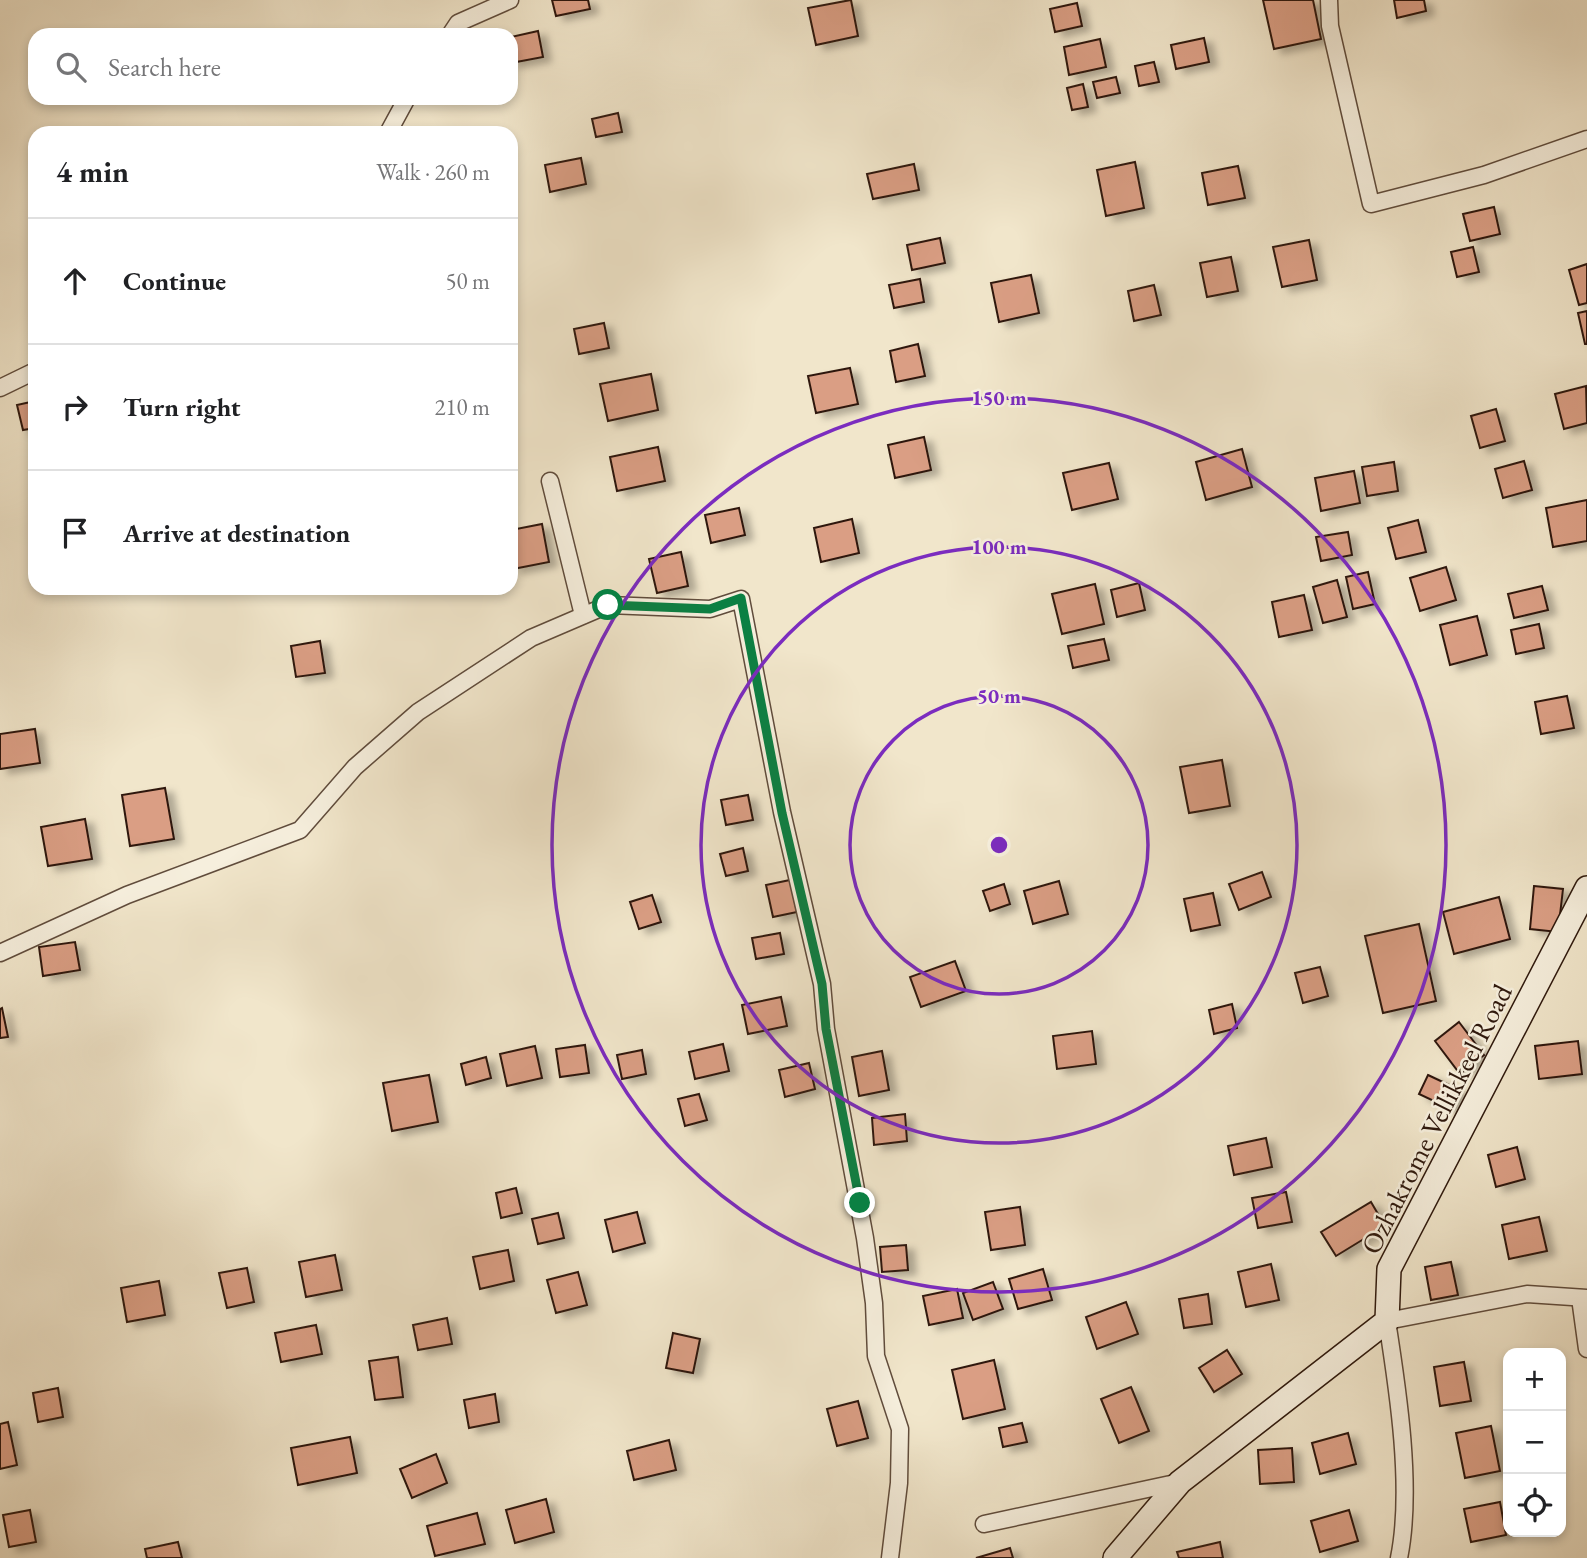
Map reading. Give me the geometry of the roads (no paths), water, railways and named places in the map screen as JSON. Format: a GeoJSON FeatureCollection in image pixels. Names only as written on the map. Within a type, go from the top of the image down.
{"type":"FeatureCollection","features":[{"type":"Feature","properties":{"kind":"main road","name":"Ozhakrome Vellikkeel Road"},"geometry":{"type":"LineString","coordinates":[[1387,1321],[1389,1269],[1587,888]]}},
{"type":"Feature","properties":{"kind":"main road"},"geometry":{"type":"LineString","coordinates":[[1115,1558],[1180,1482],[1387,1321]]}},
{"type":"Feature","properties":{"kind":"street"},"geometry":{"type":"LineString","coordinates":[[455,28],[458,23],[510,0]]}},
{"type":"Feature","properties":{"kind":"street"},"geometry":{"type":"LineString","coordinates":[[1329,0],[1330,26],[1371,204],[1484,175],[1587,139]]}},
{"type":"Feature","properties":{"kind":"street"},"geometry":{"type":"LineString","coordinates":[[392,126],[404,105]]}},
{"type":"Feature","properties":{"kind":"street"},"geometry":{"type":"LineString","coordinates":[[0,388],[28,374]]}},
{"type":"Feature","properties":{"kind":"street"},"geometry":{"type":"LineString","coordinates":[[550,481],[583,615]]}},
{"type":"Feature","properties":{"kind":"street"},"geometry":{"type":"LineString","coordinates":[[0,953],[127,895],[300,830],[355,767],[418,712],[531,638],[608,605],[710,609],[741,598],[782,813],[822,984],[826,1029],[865,1238],[874,1303],[876,1356],[900,1430],[899,1483],[890,1558]]}},
{"type":"Feature","properties":{"kind":"street"},"geometry":{"type":"LineString","coordinates":[[1399,1558],[1404,1533],[1399,1399],[1387,1321],[1527,1294],[1584,1298],[1587,1349]]}},
{"type":"Feature","properties":{"kind":"street"},"geometry":{"type":"LineString","coordinates":[[984,1524],[1180,1482]]}}]}
